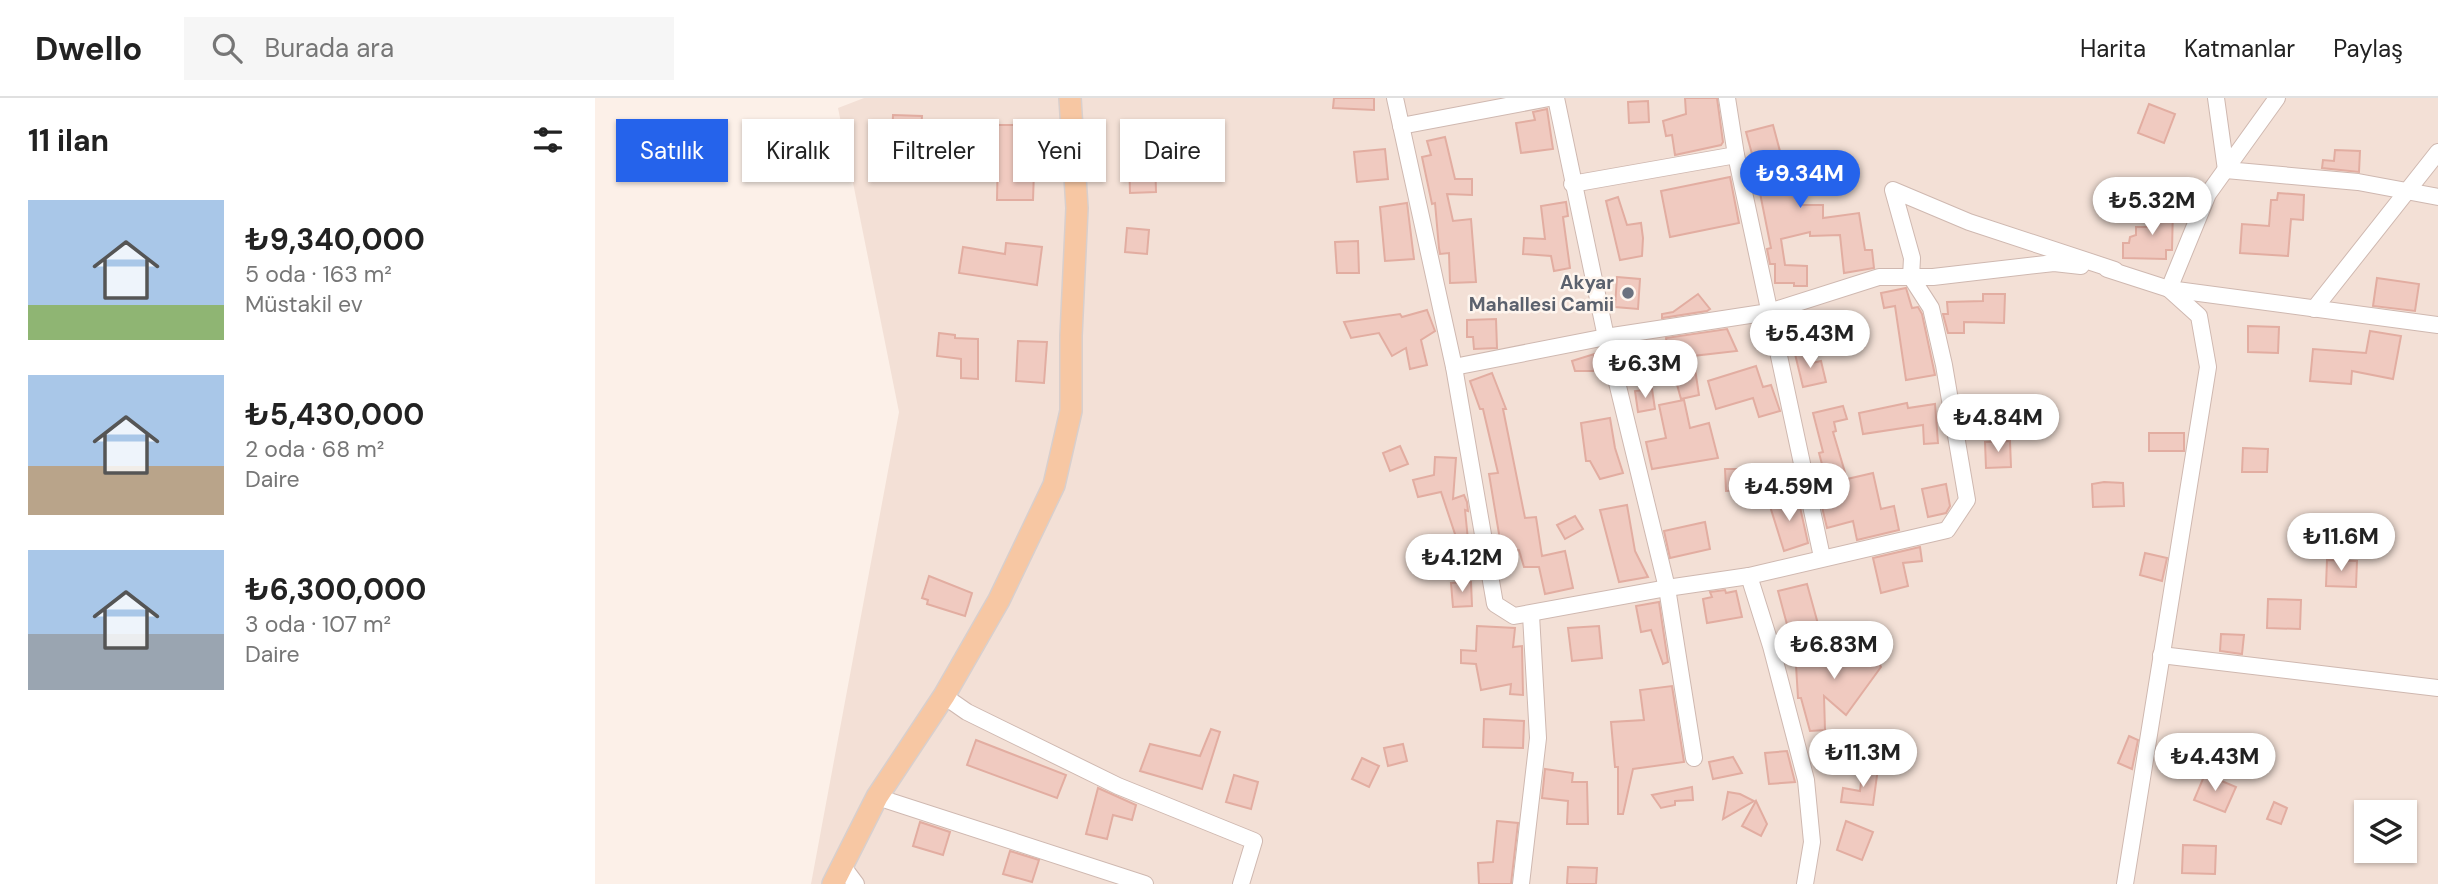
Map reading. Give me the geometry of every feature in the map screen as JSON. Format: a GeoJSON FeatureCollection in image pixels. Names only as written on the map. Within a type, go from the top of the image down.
{"type":"FeatureCollection","features":[{"type":"Feature","properties":{"kind":"main road"},"geometry":{"type":"LineString","coordinates":[[833,884],[877,797],[944,696],[999,600],[1054,485],[1071,411],[1071,336],[1077,208],[1070,98]]}},
{"type":"Feature","properties":{"kind":"street"},"geometry":{"type":"LineString","coordinates":[[1395,98],[1454,367],[1495,604],[1514,616],[1667,587],[1749,576],[1947,530],[1967,500],[1944,365],[1931,309],[1912,276],[1912,258],[1893,190],[1969,222],[2168,289],[2438,325]]}},
{"type":"Feature","properties":{"kind":"street"},"geometry":{"type":"LineString","coordinates":[[1401,126],[1549,98]]}},
{"type":"Feature","properties":{"kind":"street"},"geometry":{"type":"LineString","coordinates":[[1556,98],[1606,337],[1667,587],[1694,758]]}},
{"type":"Feature","properties":{"kind":"street"},"geometry":{"type":"LineString","coordinates":[[1727,98],[1736,155],[1822,557]]}},
{"type":"Feature","properties":{"kind":"street"},"geometry":{"type":"LineString","coordinates":[[2216,98],[2226,170]]}},
{"type":"Feature","properties":{"kind":"street"},"geometry":{"type":"LineString","coordinates":[[2168,289],[2208,194],[2277,98]]}},
{"type":"Feature","properties":{"kind":"street"},"geometry":{"type":"LineString","coordinates":[[2314,309],[2438,152]]}},
{"type":"Feature","properties":{"kind":"street"},"geometry":{"type":"LineString","coordinates":[[1572,184],[1736,155]]}},
{"type":"Feature","properties":{"kind":"street"},"geometry":{"type":"LineString","coordinates":[[2226,170],[2358,182],[2438,197]]}},
{"type":"Feature","properties":{"kind":"street"},"geometry":{"type":"LineString","coordinates":[[1454,367],[1606,337],[1769,312],[1878,276],[1912,276],[2054,263],[2115,270]]}},
{"type":"Feature","properties":{"kind":"street"},"geometry":{"type":"LineString","coordinates":[[2125,884],[2208,367],[2199,316],[2168,289]]}},
{"type":"Feature","properties":{"kind":"street"},"geometry":{"type":"LineString","coordinates":[[1749,576],[1771,646],[1806,780],[1812,842],[1805,884]]}},
{"type":"Feature","properties":{"kind":"street"},"geometry":{"type":"LineString","coordinates":[[1521,884],[1538,738],[1531,614]]}},
{"type":"Feature","properties":{"kind":"street"},"geometry":{"type":"LineString","coordinates":[[2161,654],[2438,688]]}},
{"type":"Feature","properties":{"kind":"street"},"geometry":{"type":"LineString","coordinates":[[944,696],[967,712],[1118,786],[1254,841],[1241,884]]}},
{"type":"Feature","properties":{"kind":"street"},"geometry":{"type":"LineString","coordinates":[[877,797],[1145,884]]}},
{"type":"Feature","properties":{"kind":"street"},"geometry":{"type":"LineString","coordinates":[[841,864],[856,884]]}},
{"type":"Feature","properties":{"kind":"shaded area"},"geometry":{"type":"Polygon","coordinates":[[[864,98],[2438,98],[2438,884],[811,884],[899,412],[853,182],[854,119],[840,119],[838,108],[864,98]]]}},
{"type":"Feature","properties":{"kind":"building"},"geometry":{"type":"Polygon","coordinates":[[[1334,98],[1374,98],[1374,110],[1333,108],[1334,98]]]}},
{"type":"Feature","properties":{"kind":"building"},"geometry":{"type":"Polygon","coordinates":[[[1685,98],[1717,98],[1723,142],[1721,145],[1675,155],[1672,135],[1666,136],[1663,121],[1686,114],[1685,98]]]}},
{"type":"Feature","properties":{"kind":"building"},"geometry":{"type":"Polygon","coordinates":[[[1648,101],[1649,122],[1629,123],[1628,102],[1648,101]]]}},
{"type":"Feature","properties":{"kind":"building"},"geometry":{"type":"Polygon","coordinates":[[[2149,104],[2175,114],[2164,143],[2138,133],[2149,104]]]}},
{"type":"Feature","properties":{"kind":"building"},"geometry":{"type":"Polygon","coordinates":[[[1547,109],[1553,149],[1521,153],[1516,123],[1535,120],[1533,112],[1547,109]]]}},
{"type":"Feature","properties":{"kind":"building"},"geometry":{"type":"Polygon","coordinates":[[[893,115],[922,116],[922,119],[893,119],[893,115]]]}},
{"type":"Feature","properties":{"kind":"building"},"geometry":{"type":"Polygon","coordinates":[[[999,125],[1013,125],[1013,182],[1034,182],[1033,200],[997,200],[999,125]]]}},
{"type":"Feature","properties":{"kind":"building"},"geometry":{"type":"Polygon","coordinates":[[[1773,125],[1781,155],[1823,156],[1822,170],[1803,169],[1802,205],[1823,205],[1823,218],[1859,213],[1865,250],[1872,250],[1874,268],[1844,273],[1840,235],[1810,236],[1810,232],[1781,239],[1785,265],[1807,266],[1807,286],[1775,283],[1775,264],[1770,264],[1767,249],[1771,248],[1757,178],[1766,176],[1760,152],[1752,154],[1746,132],[1773,125]]]}},
{"type":"Feature","properties":{"kind":"building"},"geometry":{"type":"Polygon","coordinates":[[[1445,137],[1455,179],[1472,179],[1472,195],[1447,194],[1453,221],[1471,219],[1476,282],[1450,283],[1449,253],[1440,254],[1435,203],[1432,204],[1422,157],[1431,155],[1427,141],[1445,137]]]}},
{"type":"Feature","properties":{"kind":"building"},"geometry":{"type":"Polygon","coordinates":[[[1385,149],[1388,179],[1357,182],[1354,152],[1385,149]]]}},
{"type":"Feature","properties":{"kind":"building"},"geometry":{"type":"Polygon","coordinates":[[[2335,150],[2360,151],[2359,172],[2322,168],[2323,160],[2334,161],[2335,150]]]}},
{"type":"Feature","properties":{"kind":"building"},"geometry":{"type":"Polygon","coordinates":[[[1730,177],[1739,223],[1670,237],[1661,191],[1730,177]]]}},
{"type":"Feature","properties":{"kind":"building"},"geometry":{"type":"Polygon","coordinates":[[[1130,182],[1156,182],[1156,192],[1130,193],[1130,182]]]}},
{"type":"Feature","properties":{"kind":"building"},"geometry":{"type":"Polygon","coordinates":[[[2278,193],[2304,195],[2303,220],[2291,219],[2288,256],[2240,253],[2242,224],[2269,226],[2271,200],[2277,200],[2278,193]]]}},
{"type":"Feature","properties":{"kind":"building"},"geometry":{"type":"Polygon","coordinates":[[[1618,197],[1627,225],[1641,223],[1642,256],[1620,260],[1606,201],[1618,197]]]}},
{"type":"Feature","properties":{"kind":"building"},"geometry":{"type":"Polygon","coordinates":[[[1566,202],[1568,216],[1563,217],[1570,268],[1554,271],[1551,256],[1523,254],[1524,238],[1545,239],[1541,206],[1566,202]]]}},
{"type":"Feature","properties":{"kind":"building"},"geometry":{"type":"Polygon","coordinates":[[[1407,203],[1414,259],[1385,261],[1380,207],[1407,203]]]}},
{"type":"Feature","properties":{"kind":"building"},"geometry":{"type":"Polygon","coordinates":[[[2154,206],[2173,207],[2172,250],[2166,250],[2166,259],[2123,258],[2123,243],[2129,243],[2130,237],[2136,235],[2136,227],[2153,227],[2154,206]]]}},
{"type":"Feature","properties":{"kind":"building"},"geometry":{"type":"Polygon","coordinates":[[[1127,228],[1149,230],[1147,254],[1125,252],[1127,228]]]}},
{"type":"Feature","properties":{"kind":"building"},"geometry":{"type":"Polygon","coordinates":[[[1358,241],[1359,273],[1337,273],[1335,242],[1358,241]]]}},
{"type":"Feature","properties":{"kind":"building"},"geometry":{"type":"Polygon","coordinates":[[[1006,243],[1042,247],[1037,285],[959,273],[963,247],[1005,254],[1006,243]]]}},
{"type":"Feature","properties":{"kind":"building","name":"Akyar Mahallesi Camii"},"geometry":{"type":"Polygon","coordinates":[[[1617,277],[1640,279],[1638,309],[1615,307],[1617,277]]]}},
{"type":"Feature","properties":{"kind":"building"},"geometry":{"type":"Polygon","coordinates":[[[2377,278],[2419,284],[2415,311],[2373,306],[2377,278]]]}},
{"type":"Feature","properties":{"kind":"building"},"geometry":{"type":"Polygon","coordinates":[[[1906,288],[1912,308],[1918,307],[1922,314],[1935,375],[1906,380],[1895,306],[1884,308],[1881,293],[1906,288]]]}},
{"type":"Feature","properties":{"kind":"building"},"geometry":{"type":"Polygon","coordinates":[[[1698,294],[1710,309],[1662,318],[1662,314],[1673,312],[1698,294]]]}},
{"type":"Feature","properties":{"kind":"building"},"geometry":{"type":"Polygon","coordinates":[[[1983,294],[2005,294],[2004,323],[1964,322],[1964,333],[1948,333],[1943,314],[1948,314],[1947,302],[1983,301],[1983,294]]]}},
{"type":"Feature","properties":{"kind":"building"},"geometry":{"type":"Polygon","coordinates":[[[1427,310],[1435,331],[1421,340],[1427,365],[1410,369],[1406,348],[1392,356],[1379,333],[1351,338],[1344,322],[1400,314],[1402,317],[1427,310]]]}},
{"type":"Feature","properties":{"kind":"building"},"geometry":{"type":"Polygon","coordinates":[[[1801,316],[1807,343],[1787,345],[1782,320],[1801,316]]]}},
{"type":"Feature","properties":{"kind":"building"},"geometry":{"type":"Polygon","coordinates":[[[1856,316],[1864,347],[1839,353],[1831,322],[1856,316]]]}},
{"type":"Feature","properties":{"kind":"building"},"geometry":{"type":"Polygon","coordinates":[[[1496,319],[1497,348],[1474,349],[1473,337],[1467,337],[1467,320],[1496,319]]]}},
{"type":"Feature","properties":{"kind":"building"},"geometry":{"type":"Polygon","coordinates":[[[2248,326],[2279,327],[2278,353],[2248,352],[2248,326]]]}},
{"type":"Feature","properties":{"kind":"building"},"geometry":{"type":"Polygon","coordinates":[[[1727,329],[1737,351],[1693,356],[1699,395],[1681,399],[1673,370],[1640,376],[1636,357],[1662,352],[1661,346],[1667,345],[1666,338],[1727,329]]]}},
{"type":"Feature","properties":{"kind":"building"},"geometry":{"type":"Polygon","coordinates":[[[2370,331],[2401,336],[2393,379],[2352,371],[2351,384],[2310,381],[2313,349],[2366,353],[2370,331]]]}},
{"type":"Feature","properties":{"kind":"building"},"geometry":{"type":"Polygon","coordinates":[[[939,333],[955,335],[955,338],[978,339],[978,379],[961,378],[961,359],[937,356],[939,333]]]}},
{"type":"Feature","properties":{"kind":"building"},"geometry":{"type":"Polygon","coordinates":[[[1018,341],[1047,342],[1044,383],[1016,381],[1018,341]]]}},
{"type":"Feature","properties":{"kind":"building"},"geometry":{"type":"Polygon","coordinates":[[[1809,350],[1812,363],[1821,361],[1826,382],[1803,387],[1795,354],[1809,350]]]}},
{"type":"Feature","properties":{"kind":"building"},"geometry":{"type":"Polygon","coordinates":[[[1594,354],[1594,371],[1575,371],[1572,361],[1594,354]]]}},
{"type":"Feature","properties":{"kind":"building"},"geometry":{"type":"Polygon","coordinates":[[[1756,366],[1763,387],[1771,385],[1780,411],[1759,417],[1753,398],[1716,409],[1708,381],[1756,366]]]}},
{"type":"Feature","properties":{"kind":"building"},"geometry":{"type":"Polygon","coordinates":[[[1492,373],[1506,409],[1503,409],[1525,518],[1536,517],[1542,556],[1565,551],[1573,588],[1545,594],[1539,567],[1524,567],[1519,550],[1502,552],[1489,474],[1498,473],[1483,409],[1480,409],[1470,381],[1492,373]]]}},
{"type":"Feature","properties":{"kind":"building"},"geometry":{"type":"Polygon","coordinates":[[[1652,389],[1655,409],[1638,412],[1635,391],[1652,389]]]}},
{"type":"Feature","properties":{"kind":"building"},"geometry":{"type":"Polygon","coordinates":[[[1684,400],[1690,428],[1709,423],[1718,458],[1652,469],[1646,442],[1666,438],[1659,405],[1684,400]]]}},
{"type":"Feature","properties":{"kind":"building"},"geometry":{"type":"Polygon","coordinates":[[[1907,403],[1908,408],[1935,404],[1938,443],[1924,444],[1923,425],[1863,434],[1859,413],[1907,403]]]}},
{"type":"Feature","properties":{"kind":"building"},"geometry":{"type":"Polygon","coordinates":[[[1843,406],[1847,419],[1834,422],[1836,431],[1833,432],[1847,479],[1873,473],[1881,509],[1894,506],[1899,530],[1857,540],[1853,521],[1827,528],[1822,507],[1834,504],[1831,491],[1837,490],[1832,466],[1823,468],[1819,453],[1823,452],[1813,413],[1843,406]]]}},
{"type":"Feature","properties":{"kind":"building"},"geometry":{"type":"Polygon","coordinates":[[[1610,418],[1623,473],[1600,479],[1590,461],[1586,461],[1581,423],[1610,418]]]}},
{"type":"Feature","properties":{"kind":"building"},"geometry":{"type":"Polygon","coordinates":[[[2149,433],[2184,433],[2184,451],[2149,451],[2149,433]]]}},
{"type":"Feature","properties":{"kind":"building"},"geometry":{"type":"Polygon","coordinates":[[[2010,441],[2011,467],[1986,468],[1985,442],[2010,441]]]}},
{"type":"Feature","properties":{"kind":"building"},"geometry":{"type":"Polygon","coordinates":[[[1400,446],[1408,464],[1390,471],[1383,453],[1400,446]]]}},
{"type":"Feature","properties":{"kind":"building"},"geometry":{"type":"Polygon","coordinates":[[[2243,448],[2268,449],[2267,472],[2242,472],[2243,448]]]}},
{"type":"Feature","properties":{"kind":"building"},"geometry":{"type":"Polygon","coordinates":[[[1435,457],[1456,458],[1453,499],[1464,495],[1467,502],[1468,511],[1465,510],[1469,550],[1466,551],[1461,539],[1457,540],[1441,492],[1418,497],[1413,480],[1434,475],[1435,457]]]}},
{"type":"Feature","properties":{"kind":"building"},"geometry":{"type":"Polygon","coordinates":[[[1725,469],[1743,469],[1743,490],[1726,491],[1725,469]]]}},
{"type":"Feature","properties":{"kind":"building"},"geometry":{"type":"Polygon","coordinates":[[[2123,483],[2124,506],[2093,507],[2092,484],[2123,483]]]}},
{"type":"Feature","properties":{"kind":"building"},"geometry":{"type":"Polygon","coordinates":[[[1946,484],[1950,506],[1946,513],[1928,517],[1922,489],[1946,484]]]}},
{"type":"Feature","properties":{"kind":"building"},"geometry":{"type":"Polygon","coordinates":[[[1798,498],[1808,543],[1784,551],[1769,503],[1798,498]]]}},
{"type":"Feature","properties":{"kind":"building"},"geometry":{"type":"Polygon","coordinates":[[[1627,505],[1635,551],[1648,577],[1619,582],[1600,510],[1627,505]]]}},
{"type":"Feature","properties":{"kind":"building"},"geometry":{"type":"Polygon","coordinates":[[[1575,516],[1583,529],[1565,539],[1557,525],[1575,516]]]}},
{"type":"Feature","properties":{"kind":"building"},"geometry":{"type":"Polygon","coordinates":[[[1705,522],[1710,549],[1670,558],[1664,531],[1705,522]]]}},
{"type":"Feature","properties":{"kind":"building"},"geometry":{"type":"Polygon","coordinates":[[[1920,547],[1922,561],[1903,563],[1908,586],[1881,593],[1873,558],[1920,547]]]}},
{"type":"Feature","properties":{"kind":"building"},"geometry":{"type":"Polygon","coordinates":[[[2145,553],[2167,558],[2162,581],[2140,575],[2145,553]]]}},
{"type":"Feature","properties":{"kind":"building"},"geometry":{"type":"Polygon","coordinates":[[[2327,560],[2357,561],[2356,587],[2326,586],[2327,560]]]}},
{"type":"Feature","properties":{"kind":"building"},"geometry":{"type":"Polygon","coordinates":[[[929,576],[972,593],[965,616],[927,604],[928,600],[922,598],[929,576]]]}},
{"type":"Feature","properties":{"kind":"building"},"geometry":{"type":"Polygon","coordinates":[[[1471,582],[1472,606],[1453,607],[1451,583],[1471,582]]]}},
{"type":"Feature","properties":{"kind":"building"},"geometry":{"type":"Polygon","coordinates":[[[1807,584],[1818,624],[1789,632],[1778,591],[1807,584]]]}},
{"type":"Feature","properties":{"kind":"building"},"geometry":{"type":"Polygon","coordinates":[[[1725,590],[1726,593],[1736,591],[1742,617],[1707,623],[1703,599],[1712,597],[1710,592],[1725,590]]]}},
{"type":"Feature","properties":{"kind":"building"},"geometry":{"type":"Polygon","coordinates":[[[2268,599],[2301,600],[2300,629],[2267,628],[2268,599]]]}},
{"type":"Feature","properties":{"kind":"building"},"geometry":{"type":"Polygon","coordinates":[[[1659,602],[1668,662],[1663,664],[1651,630],[1641,632],[1636,606],[1659,602]]]}},
{"type":"Feature","properties":{"kind":"building"},"geometry":{"type":"Polygon","coordinates":[[[1477,626],[1515,628],[1513,647],[1522,646],[1523,695],[1510,694],[1511,684],[1481,690],[1476,664],[1461,663],[1461,650],[1476,651],[1477,626]]]}},
{"type":"Feature","properties":{"kind":"building"},"geometry":{"type":"Polygon","coordinates":[[[1599,626],[1602,658],[1572,661],[1568,628],[1599,626]]]}},
{"type":"Feature","properties":{"kind":"building"},"geometry":{"type":"Polygon","coordinates":[[[2221,634],[2244,635],[2242,654],[2220,651],[2221,634]]]}},
{"type":"Feature","properties":{"kind":"building"},"geometry":{"type":"Polygon","coordinates":[[[1840,641],[1846,657],[1870,645],[1881,667],[1846,715],[1824,696],[1825,730],[1810,731],[1801,698],[1798,698],[1796,665],[1821,663],[1816,649],[1840,641]]]}},
{"type":"Feature","properties":{"kind":"building"},"geometry":{"type":"Polygon","coordinates":[[[1672,686],[1684,762],[1633,769],[1623,814],[1618,814],[1618,767],[1615,767],[1611,722],[1644,720],[1640,690],[1672,686]]]}},
{"type":"Feature","properties":{"kind":"building"},"geometry":{"type":"Polygon","coordinates":[[[1484,719],[1524,721],[1523,748],[1483,747],[1484,719]]]}},
{"type":"Feature","properties":{"kind":"building"},"geometry":{"type":"Polygon","coordinates":[[[1211,729],[1220,732],[1202,789],[1140,771],[1150,744],[1200,756],[1211,729]]]}},
{"type":"Feature","properties":{"kind":"building"},"geometry":{"type":"Polygon","coordinates":[[[2129,736],[2138,740],[2132,769],[2118,763],[2129,736]]]}},
{"type":"Feature","properties":{"kind":"building"},"geometry":{"type":"Polygon","coordinates":[[[976,740],[1066,775],[1057,798],[967,765],[976,740]]]}},
{"type":"Feature","properties":{"kind":"building"},"geometry":{"type":"Polygon","coordinates":[[[1403,744],[1407,761],[1388,766],[1384,748],[1403,744]]]}},
{"type":"Feature","properties":{"kind":"building"},"geometry":{"type":"Polygon","coordinates":[[[1787,751],[1795,782],[1769,784],[1765,753],[1787,751]]]}},
{"type":"Feature","properties":{"kind":"building"},"geometry":{"type":"Polygon","coordinates":[[[1733,757],[1742,773],[1713,779],[1709,762],[1733,757]]]}},
{"type":"Feature","properties":{"kind":"building"},"geometry":{"type":"Polygon","coordinates":[[[1362,758],[1379,766],[1369,787],[1352,779],[1362,758]]]}},
{"type":"Feature","properties":{"kind":"building"},"geometry":{"type":"Polygon","coordinates":[[[1863,766],[1878,768],[1873,805],[1841,802],[1843,788],[1860,791],[1863,766]]]}},
{"type":"Feature","properties":{"kind":"building"},"geometry":{"type":"Polygon","coordinates":[[[1545,769],[1573,773],[1572,782],[1587,782],[1588,824],[1567,824],[1568,801],[1542,798],[1545,769]]]}},
{"type":"Feature","properties":{"kind":"building"},"geometry":{"type":"Polygon","coordinates":[[[2205,774],[2236,787],[2225,812],[2194,800],[2205,774]]]}},
{"type":"Feature","properties":{"kind":"building"},"geometry":{"type":"Polygon","coordinates":[[[1234,775],[1258,782],[1251,809],[1226,802],[1234,775]]]}},
{"type":"Feature","properties":{"kind":"building"},"geometry":{"type":"Polygon","coordinates":[[[1692,787],[1693,800],[1675,801],[1675,805],[1661,808],[1652,795],[1692,787]]]}},
{"type":"Feature","properties":{"kind":"building"},"geometry":{"type":"Polygon","coordinates":[[[1098,788],[1136,805],[1132,820],[1113,815],[1107,839],[1086,834],[1098,788]]]}},
{"type":"Feature","properties":{"kind":"building"},"geometry":{"type":"Polygon","coordinates":[[[1728,792],[1740,794],[1754,801],[1723,819],[1728,792]]]}},
{"type":"Feature","properties":{"kind":"building"},"geometry":{"type":"Polygon","coordinates":[[[1756,801],[1767,824],[1761,836],[1742,826],[1756,801]]]}},
{"type":"Feature","properties":{"kind":"building"},"geometry":{"type":"Polygon","coordinates":[[[2274,802],[2287,808],[2281,824],[2267,819],[2274,802]]]}},
{"type":"Feature","properties":{"kind":"building"},"geometry":{"type":"Polygon","coordinates":[[[1497,821],[1518,823],[1511,884],[1479,884],[1478,863],[1493,862],[1497,821]]]}},
{"type":"Feature","properties":{"kind":"building"},"geometry":{"type":"Polygon","coordinates":[[[1846,821],[1873,832],[1862,860],[1837,850],[1846,821]]]}},
{"type":"Feature","properties":{"kind":"building"},"geometry":{"type":"Polygon","coordinates":[[[920,822],[950,832],[943,855],[913,846],[920,822]]]}},
{"type":"Feature","properties":{"kind":"building"},"geometry":{"type":"Polygon","coordinates":[[[2183,845],[2216,846],[2215,874],[2182,873],[2183,845]]]}},
{"type":"Feature","properties":{"kind":"building"},"geometry":{"type":"Polygon","coordinates":[[[1010,851],[1039,860],[1032,882],[1003,874],[1010,851]]]}},
{"type":"Feature","properties":{"kind":"building"},"geometry":{"type":"Polygon","coordinates":[[[1568,867],[1597,868],[1596,884],[1567,884],[1568,867]]]}},
{"type":"Feature","properties":{"kind":"place","name":"Akyar Mahallesi Camii"},"geometry":{"type":"Point","coordinates":[1628,293]}}]}
